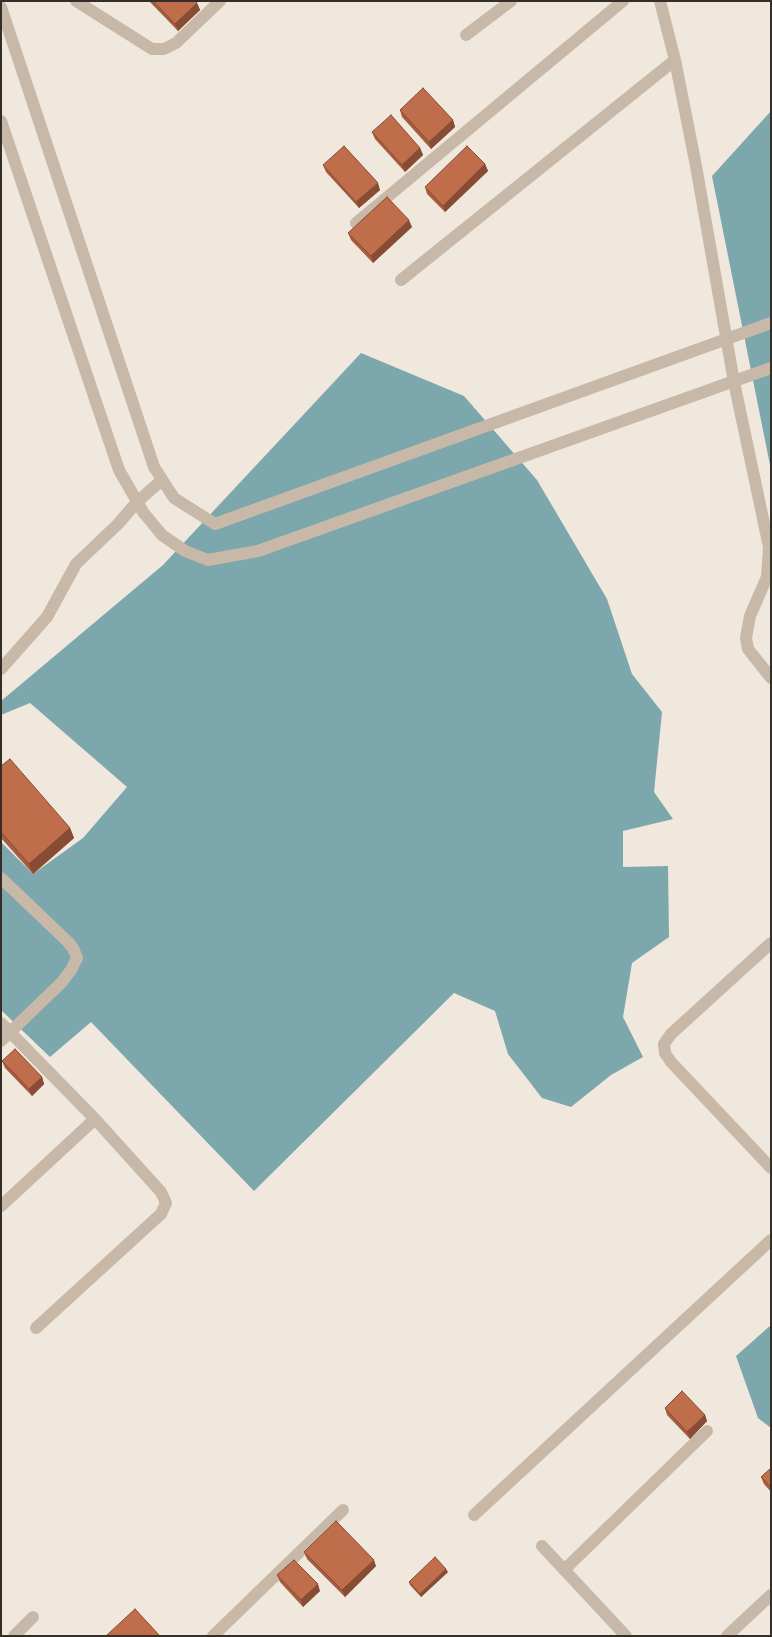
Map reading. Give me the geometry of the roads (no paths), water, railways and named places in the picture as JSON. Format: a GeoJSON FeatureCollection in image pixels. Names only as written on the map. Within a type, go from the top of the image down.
{"type":"FeatureCollection","features":[{"type":"Feature","properties":{"kind":"street"},"geometry":{"type":"LineString","coordinates":[[76,1],[146,46],[152,49],[164,49],[176,43],[220,1]]}},
{"type":"Feature","properties":{"kind":"street"},"geometry":{"type":"LineString","coordinates":[[466,35],[511,1]]}},
{"type":"Feature","properties":{"kind":"street"},"geometry":{"type":"LineString","coordinates":[[356,224],[623,1]]}},
{"type":"Feature","properties":{"kind":"street"},"geometry":{"type":"LineString","coordinates":[[660,1],[696,166],[734,382],[769,547],[767,577],[750,616],[746,638],[748,649],[771,678]]}},
{"type":"Feature","properties":{"kind":"street"},"geometry":{"type":"LineString","coordinates":[[1,8],[154,467],[174,498],[215,524],[771,324]]}},
{"type":"Feature","properties":{"kind":"street"},"geometry":{"type":"LineString","coordinates":[[401,280],[674,60]]}},
{"type":"Feature","properties":{"kind":"street"},"geometry":{"type":"LineString","coordinates":[[1,120],[119,470],[143,512],[162,535],[185,551],[208,560],[258,551],[771,368]]}},
{"type":"Feature","properties":{"kind":"street"},"geometry":{"type":"LineString","coordinates":[[1,669],[47,617],[76,564],[118,524],[137,502],[162,480]]}},
{"type":"Feature","properties":{"kind":"street"},"geometry":{"type":"LineString","coordinates":[[1,878],[73,948],[77,958],[62,982],[4,1032],[95,1119],[162,1192],[166,1204],[161,1214],[151,1224],[36,1328]]}},
{"type":"Feature","properties":{"kind":"street"},"geometry":{"type":"LineString","coordinates":[[771,943],[671,1034],[664,1044],[665,1053],[671,1062],[771,1168]]}},
{"type":"Feature","properties":{"kind":"street"},"geometry":{"type":"LineString","coordinates":[[1,1206],[95,1119]]}},
{"type":"Feature","properties":{"kind":"street"},"geometry":{"type":"LineString","coordinates":[[474,1515],[771,1240]]}},
{"type":"Feature","properties":{"kind":"street"},"geometry":{"type":"LineString","coordinates":[[564,1570],[707,1431]]}},
{"type":"Feature","properties":{"kind":"street"},"geometry":{"type":"LineString","coordinates":[[213,1636],[343,1510]]}},
{"type":"Feature","properties":{"kind":"street"},"geometry":{"type":"LineString","coordinates":[[542,1546],[626,1636]]}},
{"type":"Feature","properties":{"kind":"street"},"geometry":{"type":"LineString","coordinates":[[727,1636],[771,1595]]}},
{"type":"Feature","properties":{"kind":"street"},"geometry":{"type":"LineString","coordinates":[[14,1636],[33,1617]]}},
{"type":"Feature","properties":{"kind":"water"},"geometry":{"type":"Polygon","coordinates":[[[771,111],[771,470],[712,176],[771,111]]]}},
{"type":"Feature","properties":{"kind":"water"},"geometry":{"type":"Polygon","coordinates":[[[361,353],[464,396],[537,480],[607,599],[632,674],[662,712],[654,792],[673,819],[623,831],[623,867],[668,866],[669,937],[632,963],[623,1017],[643,1057],[611,1075],[571,1107],[542,1098],[508,1054],[495,1011],[454,993],[254,1191],[91,1022],[50,1057],[1,1010],[1,842],[33,874],[83,838],[127,787],[30,703],[1,715],[1,701],[163,565],[361,353]]]}},
{"type":"Feature","properties":{"kind":"water"},"geometry":{"type":"Polygon","coordinates":[[[771,1325],[771,1428],[758,1418],[736,1356],[771,1325]]]}}]}
